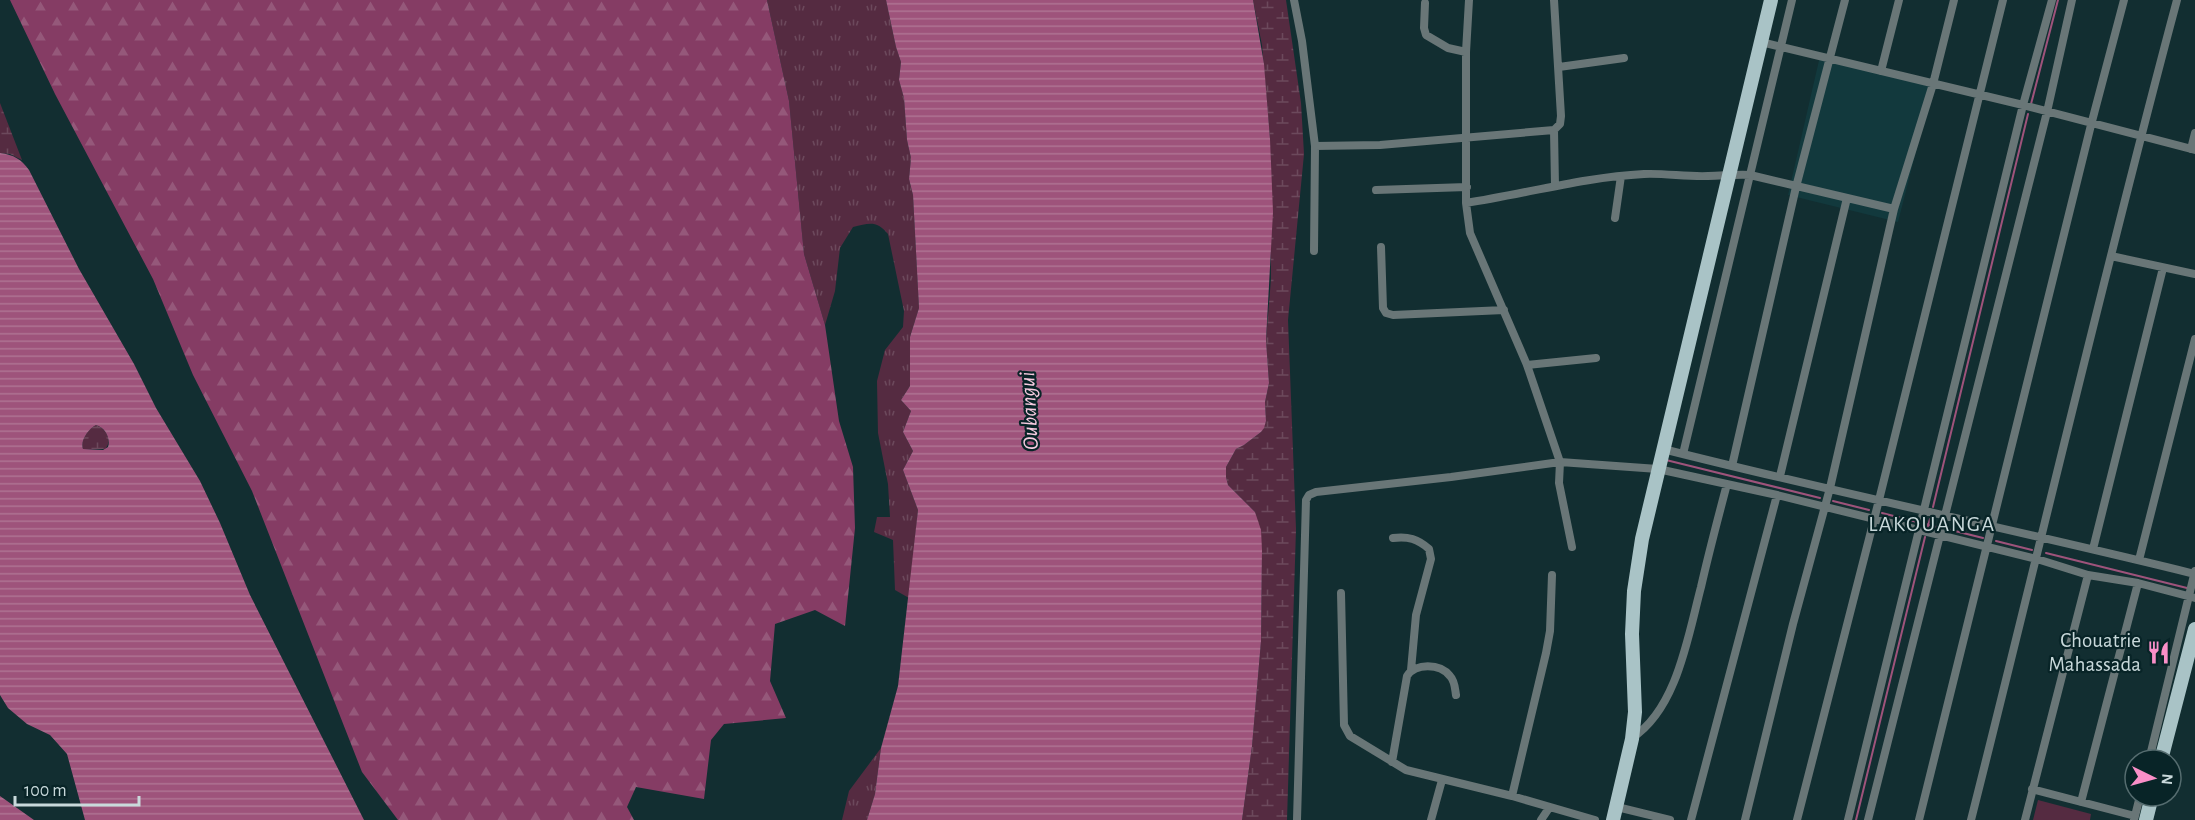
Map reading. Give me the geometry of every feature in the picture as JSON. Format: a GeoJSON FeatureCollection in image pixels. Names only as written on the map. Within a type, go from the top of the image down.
{"type":"FeatureCollection","features":[{"type":"Feature","properties":{"kind":"main road"},"geometry":{"type":"LineString","coordinates":[[1615,814],[1632,739],[1635,712],[1632,634],[1634,591],[1642,539],[1771,0]]}},
{"type":"Feature","properties":{"kind":"main road"},"geometry":{"type":"LineString","coordinates":[[2164,748],[2195,629]]}},
{"type":"Feature","properties":{"kind":"street"},"geometry":{"type":"LineString","coordinates":[[1294,0],[1302,41],[1315,146],[1314,251]]}},
{"type":"Feature","properties":{"kind":"street"},"geometry":{"type":"LineString","coordinates":[[1469,0],[1466,52],[1468,138],[1466,203],[1470,233],[1527,365],[1560,462],[1559,483],[1572,547]]}},
{"type":"Feature","properties":{"kind":"street"},"geometry":{"type":"LineString","coordinates":[[1315,146],[1380,145],[1554,130],[1560,124],[1561,116],[1554,0]]}},
{"type":"Feature","properties":{"kind":"street"},"geometry":{"type":"LineString","coordinates":[[1683,454],[1792,0]]}},
{"type":"Feature","properties":{"kind":"street"},"geometry":{"type":"LineString","coordinates":[[1732,466],[1796,187],[1845,0]]}},
{"type":"Feature","properties":{"kind":"street"},"geometry":{"type":"LineString","coordinates":[[1881,71],[1899,0]]}},
{"type":"Feature","properties":{"kind":"street"},"geometry":{"type":"LineString","coordinates":[[1745,820],[1793,624],[1830,488],[1894,209],[1933,84],[1954,0]]}},
{"type":"Feature","properties":{"kind":"street"},"geometry":{"type":"LineString","coordinates":[[1797,820],[2003,0]]}},
{"type":"Feature","properties":{"kind":"street"},"geometry":{"type":"LineString","coordinates":[[1848,820],[2023,105],[2052,0]]}},
{"type":"Feature","properties":{"kind":"street"},"geometry":{"type":"LineString","coordinates":[[1868,820],[2047,112],[2072,0]]}},
{"type":"Feature","properties":{"kind":"street"},"geometry":{"type":"LineString","coordinates":[[1919,820],[2124,0]]}},
{"type":"Feature","properties":{"kind":"street"},"geometry":{"type":"LineString","coordinates":[[1971,820],[2140,137],[2177,0]]}},
{"type":"Feature","properties":{"kind":"street"},"geometry":{"type":"LineString","coordinates":[[1425,3],[1426,35],[1448,48],[1466,52]]}},
{"type":"Feature","properties":{"kind":"street"},"geometry":{"type":"LineString","coordinates":[[1761,42],[1831,57],[2193,150],[2195,133]]}},
{"type":"Feature","properties":{"kind":"street"},"geometry":{"type":"LineString","coordinates":[[1559,67],[1624,58]]}},
{"type":"Feature","properties":{"kind":"street"},"geometry":{"type":"LineString","coordinates":[[1554,130],[1555,186]]}},
{"type":"Feature","properties":{"kind":"street"},"geometry":{"type":"LineString","coordinates":[[1466,203],[1511,197],[1555,186],[1621,176],[1728,174],[1750,175],[1894,209]]}},
{"type":"Feature","properties":{"kind":"street"},"geometry":{"type":"LineString","coordinates":[[1615,218],[1621,176]]}},
{"type":"Feature","properties":{"kind":"street"},"geometry":{"type":"LineString","coordinates":[[1376,190],[1467,187]]}},
{"type":"Feature","properties":{"kind":"street"},"geometry":{"type":"LineString","coordinates":[[1780,476],[1846,198]]}},
{"type":"Feature","properties":{"kind":"street"},"geometry":{"type":"LineString","coordinates":[[1382,247],[1383,308],[1386,313],[1393,315],[1504,310]]}},
{"type":"Feature","properties":{"kind":"street"},"geometry":{"type":"LineString","coordinates":[[2111,256],[2195,274]]}},
{"type":"Feature","properties":{"kind":"street"},"geometry":{"type":"LineString","coordinates":[[2093,549],[2163,268]]}},
{"type":"Feature","properties":{"kind":"street"},"geometry":{"type":"LineString","coordinates":[[2139,560],[2195,339]]}},
{"type":"Feature","properties":{"kind":"street"},"geometry":{"type":"LineString","coordinates":[[1527,365],[1596,358]]}},
{"type":"Feature","properties":{"kind":"street"},"geometry":{"type":"LineString","coordinates":[[1663,448],[2195,573],[2192,597],[2152,748]]}},
{"type":"Feature","properties":{"kind":"street"},"geometry":{"type":"LineString","coordinates":[[1297,820],[1306,501],[1309,495],[1316,492],[1560,462],[1658,469],[1777,495],[1919,532],[2037,559],[2088,575],[2138,583],[2192,597]]}},
{"type":"Feature","properties":{"kind":"street"},"geometry":{"type":"LineString","coordinates":[[1632,739],[1644,731],[1655,718],[1678,673],[1727,484]]}},
{"type":"Feature","properties":{"kind":"street"},"geometry":{"type":"LineString","coordinates":[[1691,820],[1777,495]]}},
{"type":"Feature","properties":{"kind":"street"},"geometry":{"type":"LineString","coordinates":[[1392,762],[1407,676],[1411,670],[1416,615],[1431,559],[1429,549],[1422,542],[1412,538],[1393,538]]}},
{"type":"Feature","properties":{"kind":"street"},"geometry":{"type":"LineString","coordinates":[[1512,796],[1550,631],[1552,575]]}},
{"type":"Feature","properties":{"kind":"street"},"geometry":{"type":"LineString","coordinates":[[2025,820],[2088,575]]}},
{"type":"Feature","properties":{"kind":"street"},"geometry":{"type":"LineString","coordinates":[[2081,802],[2138,583]]}},
{"type":"Feature","properties":{"kind":"street"},"geometry":{"type":"LineString","coordinates":[[1341,593],[1344,725],[1350,736],[1406,770],[1512,796],[1595,820]]}},
{"type":"Feature","properties":{"kind":"street"},"geometry":{"type":"LineString","coordinates":[[1411,670],[1428,667],[1444,671],[1451,677],[1456,695]]}},
{"type":"Feature","properties":{"kind":"street"},"geometry":{"type":"LineString","coordinates":[[1431,820],[1442,780]]}},
{"type":"Feature","properties":{"kind":"street"},"geometry":{"type":"LineString","coordinates":[[2032,789],[2138,819]]}},
{"type":"Feature","properties":{"kind":"street"},"geometry":{"type":"LineString","coordinates":[[1541,820],[1549,808]]}},
{"type":"Feature","properties":{"kind":"street"},"geometry":{"type":"LineString","coordinates":[[1615,814],[1670,820]]}},
{"type":"Feature","properties":{"kind":"shaded area"},"geometry":{"type":"Polygon","coordinates":[[[1820,56],[1933,85],[1898,222],[1788,195],[1820,56]]]}},
{"type":"Feature","properties":{"kind":"green space"},"geometry":{"type":"Polygon","coordinates":[[[10,0],[767,0],[789,101],[804,254],[825,325],[839,421],[853,467],[855,528],[845,626],[815,610],[775,624],[770,681],[786,718],[724,724],[711,740],[704,799],[636,787],[627,807],[634,820],[398,820],[362,772],[252,491],[193,375],[153,279],[55,94],[10,0]]]}},
{"type":"Feature","properties":{"kind":"green space"},"geometry":{"type":"Polygon","coordinates":[[[767,0],[886,0],[901,62],[899,80],[904,98],[907,140],[911,158],[909,179],[913,195],[919,308],[910,337],[910,386],[901,400],[911,411],[903,432],[913,451],[903,470],[918,510],[909,598],[895,590],[893,540],[874,532],[877,517],[890,517],[888,484],[878,433],[877,381],[885,350],[903,327],[904,311],[888,234],[880,226],[872,224],[853,227],[840,248],[835,291],[825,325],[804,254],[789,101],[767,0]]]}},
{"type":"Feature","properties":{"kind":"green space"},"geometry":{"type":"Polygon","coordinates":[[[1253,0],[1286,0],[1301,103],[1304,154],[1288,320],[1296,529],[1287,820],[1242,820],[1252,746],[1261,641],[1262,550],[1255,512],[1228,485],[1226,477],[1226,467],[1236,449],[1261,432],[1266,421],[1265,402],[1269,383],[1266,340],[1271,279],[1270,139],[1262,45],[1253,0]]]}},
{"type":"Feature","properties":{"kind":"green space"},"geometry":{"type":"Polygon","coordinates":[[[0,103],[22,160],[10,154],[0,153],[0,103]]]}},
{"type":"Feature","properties":{"kind":"green space"},"geometry":{"type":"Polygon","coordinates":[[[96,425],[107,435],[107,446],[105,449],[83,449],[85,436],[96,425]]]}},
{"type":"Feature","properties":{"kind":"green space"},"geometry":{"type":"Polygon","coordinates":[[[881,748],[875,794],[867,820],[842,820],[849,791],[881,748]]]}},
{"type":"Feature","properties":{"kind":"green space"},"geometry":{"type":"Polygon","coordinates":[[[2038,800],[2091,814],[2090,820],[2033,820],[2038,800]]]}},
{"type":"Feature","properties":{"kind":"water","name":"Oubangui"},"geometry":{"type":"Polygon","coordinates":[[[886,0],[1253,0],[1264,64],[1273,212],[1266,340],[1269,383],[1265,402],[1266,421],[1261,432],[1236,449],[1226,467],[1228,485],[1255,512],[1261,530],[1262,550],[1261,641],[1252,746],[1242,820],[867,820],[875,794],[881,748],[898,686],[918,510],[903,470],[913,451],[903,432],[911,411],[901,400],[910,386],[910,337],[919,308],[913,195],[909,179],[911,158],[907,140],[904,98],[899,80],[901,62],[886,0]]]}},
{"type":"Feature","properties":{"kind":"water"},"geometry":{"type":"Polygon","coordinates":[[[0,153],[17,158],[29,170],[79,269],[134,364],[156,408],[200,481],[250,595],[364,820],[85,820],[67,754],[50,735],[27,724],[8,708],[0,695],[0,153]],[[96,425],[88,432],[83,442],[83,449],[103,450],[108,447],[108,437],[96,425]]]}},
{"type":"Feature","properties":{"kind":"water"},"geometry":{"type":"Polygon","coordinates":[[[0,796],[34,820],[0,820],[0,796]]]}},
{"type":"Feature","properties":{"kind":"waterway"},"geometry":{"type":"LineString","coordinates":[[2031,104],[2058,0]]}},
{"type":"Feature","properties":{"kind":"waterway"},"geometry":{"type":"LineString","coordinates":[[1933,507],[2028,114]]}},
{"type":"Feature","properties":{"kind":"waterway"},"geometry":{"type":"LineString","coordinates":[[1666,460],[1820,498]]}},
{"type":"Feature","properties":{"kind":"waterway"},"geometry":{"type":"LineString","coordinates":[[1833,501],[1869,510]]}},
{"type":"Feature","properties":{"kind":"waterway"},"geometry":{"type":"LineString","coordinates":[[1882,513],[1917,522]]}},
{"type":"Feature","properties":{"kind":"waterway"},"geometry":{"type":"LineString","coordinates":[[1927,529],[1930,519]]}},
{"type":"Feature","properties":{"kind":"waterway"},"geometry":{"type":"LineString","coordinates":[[1922,523],[1937,527]]}},
{"type":"Feature","properties":{"kind":"waterway"},"geometry":{"type":"LineString","coordinates":[[1947,529],[1983,538]]}},
{"type":"Feature","properties":{"kind":"waterway"},"geometry":{"type":"LineString","coordinates":[[1856,820],[1925,537]]}},
{"type":"Feature","properties":{"kind":"waterway"},"geometry":{"type":"LineString","coordinates":[[1996,541],[2032,550]]}},
{"type":"Feature","properties":{"kind":"waterway"},"geometry":{"type":"LineString","coordinates":[[2046,553],[2187,588]]}},
{"type":"Feature","properties":{"kind":"place","name":"Chouatrie Mahassada"},"geometry":{"type":"Point","coordinates":[2159,652]}},
{"type":"Feature","properties":{"kind":"district","name":"LAKOUANGA"},"geometry":{"type":"Point","coordinates":[1932,523]}}]}
